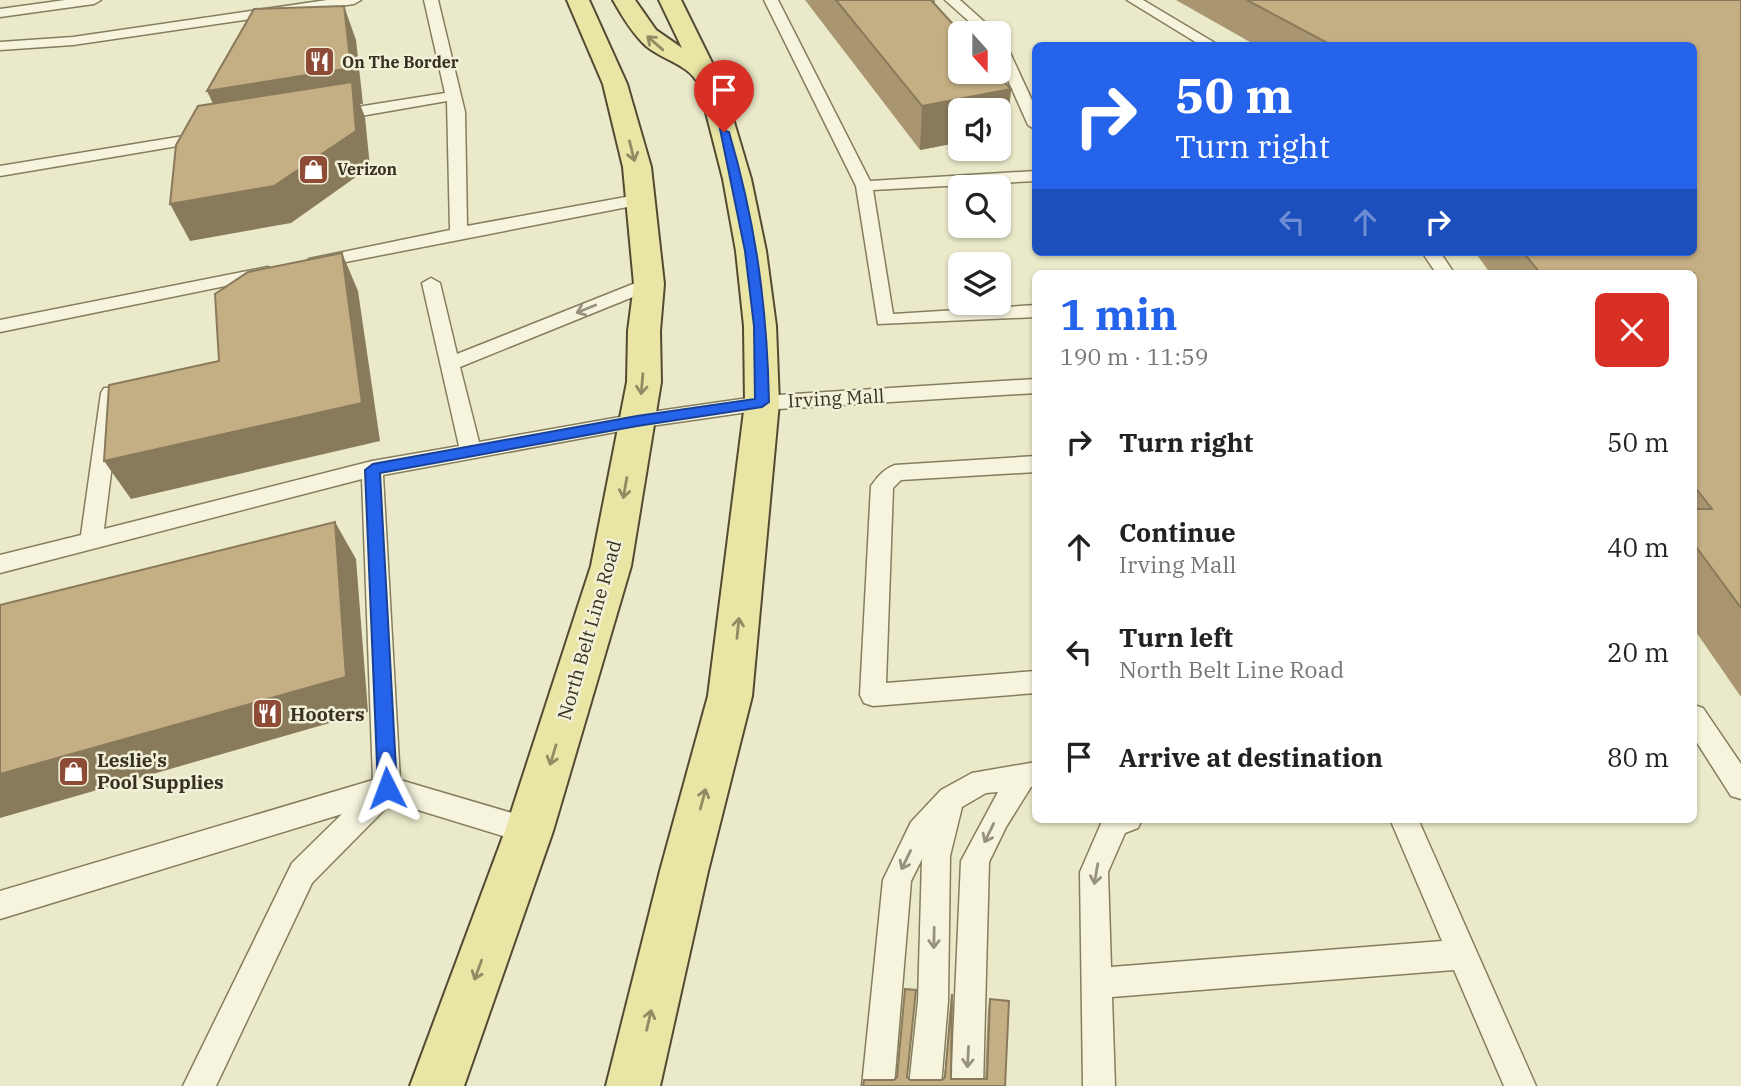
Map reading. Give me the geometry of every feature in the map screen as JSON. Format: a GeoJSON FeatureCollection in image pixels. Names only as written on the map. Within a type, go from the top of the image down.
{"type":"FeatureCollection","features":[{"type":"Feature","properties":{"kind":"main road","name":"North Belt Line Road"},"geometry":{"type":"LineString","coordinates":[[437,1086],[530,831],[611,566],[643,382],[644,331],[649,284],[642,200],[615,85],[578,0]]}},
{"type":"Feature","properties":{"kind":"main road"},"geometry":{"type":"LineString","coordinates":[[624,0],[642,31],[663,50],[702,67]]}},
{"type":"Feature","properties":{"kind":"main road"},"geometry":{"type":"LineString","coordinates":[[633,1086],[730,696],[762,402],[761,326],[751,251],[737,179],[711,85],[670,0]]}},
{"type":"Feature","properties":{"kind":"lane"},"geometry":{"type":"LineString","coordinates":[[0,13],[94,0]]}},
{"type":"Feature","properties":{"kind":"lane"},"geometry":{"type":"LineString","coordinates":[[2,47],[73,41],[354,0]]}},
{"type":"Feature","properties":{"kind":"lane"},"geometry":{"type":"LineString","coordinates":[[431,0],[457,112],[459,233]]}},
{"type":"Feature","properties":{"kind":"lane"},"geometry":{"type":"LineString","coordinates":[[771,0],[864,186],[886,320],[1032,311]]}},
{"type":"Feature","properties":{"kind":"lane"},"geometry":{"type":"LineString","coordinates":[[953,0],[977,21]]}},
{"type":"Feature","properties":{"kind":"lane"},"geometry":{"type":"LineString","coordinates":[[1135,0],[1206,42]]}},
{"type":"Feature","properties":{"kind":"lane"},"geometry":{"type":"LineString","coordinates":[[2,47],[71,2]]}},
{"type":"Feature","properties":{"kind":"lane"},"geometry":{"type":"LineString","coordinates":[[1012,72],[1032,116]]}},
{"type":"Feature","properties":{"kind":"lane"},"geometry":{"type":"LineString","coordinates":[[318,118],[453,96]]}},
{"type":"Feature","properties":{"kind":"lane"},"geometry":{"type":"LineString","coordinates":[[0,172],[224,134]]}},
{"type":"Feature","properties":{"kind":"lane"},"geometry":{"type":"LineString","coordinates":[[864,186],[1032,176]]}},
{"type":"Feature","properties":{"kind":"lane"},"geometry":{"type":"LineString","coordinates":[[0,326],[459,233],[642,200]]}},
{"type":"Feature","properties":{"kind":"lane"},"geometry":{"type":"LineString","coordinates":[[431,283],[470,450]]}},
{"type":"Feature","properties":{"kind":"lane"},"geometry":{"type":"LineString","coordinates":[[449,363],[649,284]]}},
{"type":"Feature","properties":{"kind":"lane","name":"Irving Mall"},"geometry":{"type":"LineString","coordinates":[[0,564],[373,470],[637,421],[762,402],[1032,386]]}},
{"type":"Feature","properties":{"kind":"lane"},"geometry":{"type":"LineString","coordinates":[[91,541],[110,394],[135,388]]}},
{"type":"Feature","properties":{"kind":"lane"},"geometry":{"type":"LineString","coordinates":[[1032,464],[895,473],[882,486],[873,695],[1032,682]]}},
{"type":"Feature","properties":{"kind":"lane"},"geometry":{"type":"LineString","coordinates":[[199,1086],[302,873],[387,788],[373,470]]}},
{"type":"Feature","properties":{"kind":"lane"},"geometry":{"type":"LineString","coordinates":[[1697,721],[1741,787]]}},
{"type":"Feature","properties":{"kind":"lane"},"geometry":{"type":"LineString","coordinates":[[877,1086],[897,880],[920,831],[951,799],[982,782],[1030,775]]}},
{"type":"Feature","properties":{"kind":"lane"},"geometry":{"type":"LineString","coordinates":[[967,1086],[975,861],[996,818],[1030,775]]}},
{"type":"Feature","properties":{"kind":"lane"},"geometry":{"type":"LineString","coordinates":[[0,905],[387,788],[530,831]]}},
{"type":"Feature","properties":{"kind":"lane"},"geometry":{"type":"LineString","coordinates":[[925,1086],[933,1001],[936,856],[951,799]]}},
{"type":"Feature","properties":{"kind":"lane"},"geometry":{"type":"LineString","coordinates":[[1099,1086],[1094,872],[1118,823]]}},
{"type":"Feature","properties":{"kind":"lane"},"geometry":{"type":"LineString","coordinates":[[1406,823],[1520,1086]]}},
{"type":"Feature","properties":{"kind":"lane"},"geometry":{"type":"LineString","coordinates":[[1096,984],[1461,954]]}},
{"type":"Feature","properties":{"kind":"building"},"geometry":{"type":"Polygon","coordinates":[[[836,0],[931,0],[950,21],[948,84],[1006,84],[1011,89],[964,98],[948,98],[948,101],[922,106],[836,0]]]}},
{"type":"Feature","properties":{"kind":"building"},"geometry":{"type":"Polygon","coordinates":[[[1247,0],[1741,0],[1741,608],[1697,548],[1697,509],[1712,509],[1697,490],[1697,270],[1538,270],[1526,256],[1697,256],[1697,42],[1326,42],[1247,0]]]}},
{"type":"Feature","properties":{"kind":"building"},"geometry":{"type":"Polygon","coordinates":[[[344,6],[351,68],[207,91],[254,9],[344,6]]]}},
{"type":"Feature","properties":{"kind":"building"},"geometry":{"type":"Polygon","coordinates":[[[352,82],[356,131],[274,186],[170,204],[176,145],[198,106],[352,82]]]}},
{"type":"Feature","properties":{"kind":"building"},"geometry":{"type":"Polygon","coordinates":[[[342,253],[362,403],[104,461],[109,385],[219,361],[215,294],[248,272],[342,253]]]}},
{"type":"Feature","properties":{"kind":"building"},"geometry":{"type":"Polygon","coordinates":[[[335,522],[346,677],[0,774],[0,605],[335,522]]]}},
{"type":"Feature","properties":{"kind":"building"},"geometry":{"type":"Polygon","coordinates":[[[905,989],[916,990],[907,1077],[910,1080],[942,1080],[945,1077],[952,994],[951,1079],[987,1079],[990,999],[1009,1001],[1005,1086],[863,1086],[864,1080],[894,1080],[897,1077],[905,989]]]}},
{"type":"Feature","properties":{"kind":"place","name":"On The Border"},"geometry":{"type":"Point","coordinates":[319,62]}},
{"type":"Feature","properties":{"kind":"place","name":"Verizon"},"geometry":{"type":"Point","coordinates":[314,169]}},
{"type":"Feature","properties":{"kind":"place","name":"Hooters"},"geometry":{"type":"Point","coordinates":[267,714]}},
{"type":"Feature","properties":{"kind":"place","name":"Leslie's Pool Supplies"},"geometry":{"type":"Point","coordinates":[74,771]}},
{"type":"Feature","properties":{"kind":"route"},"geometry":{"type":"LineString","coordinates":[[387,788],[373,470],[470,450],[762,402],[761,326],[751,251],[737,179],[724,132]]}}]}
